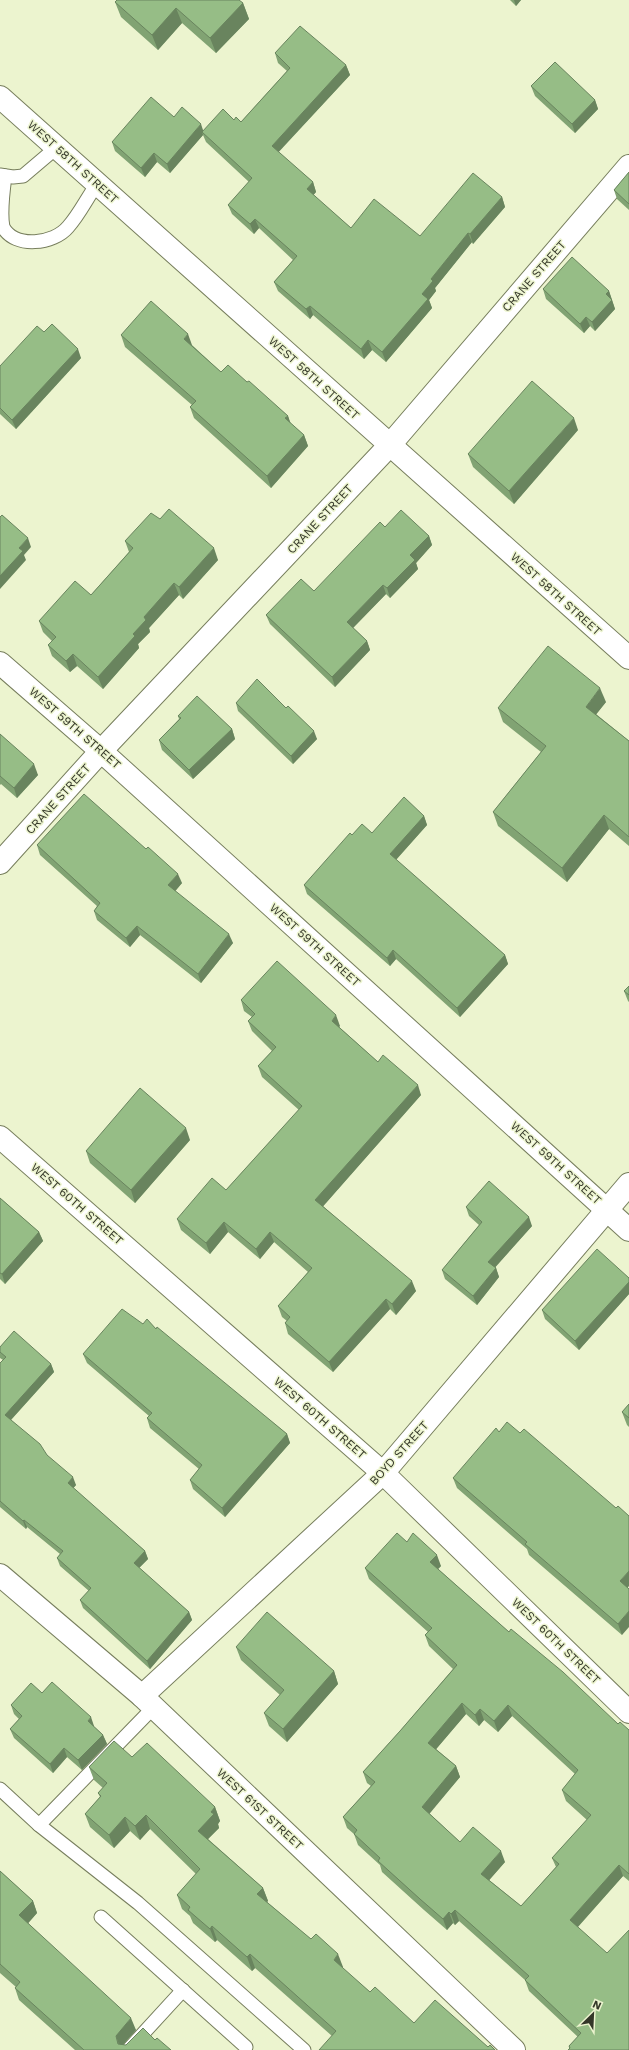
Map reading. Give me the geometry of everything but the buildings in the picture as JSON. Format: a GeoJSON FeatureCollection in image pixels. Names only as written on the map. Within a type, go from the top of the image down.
{"type":"FeatureCollection","features":[{"type":"Feature","properties":{"kind":"street","name":"WEST 58TH STREET"},"geometry":{"type":"LineString","coordinates":[[0,97],[629,658]]}},
{"type":"Feature","properties":{"kind":"street","name":"CRANE STREET"},"geometry":{"type":"LineString","coordinates":[[0,863],[101,752],[390,446],[629,166]]}},
{"type":"Feature","properties":{"kind":"street","name":"WEST 59TH STREET"},"geometry":{"type":"LineString","coordinates":[[0,663],[101,752],[629,1230]]}},
{"type":"Feature","properties":{"kind":"street","name":"WEST 60TH STREET"},"geometry":{"type":"LineString","coordinates":[[0,1137],[383,1473],[629,1712]]}},
{"type":"Feature","properties":{"kind":"street","name":"BOYD STREET"},"geometry":{"type":"LineString","coordinates":[[148,1702],[383,1473],[629,1184]]}},
{"type":"Feature","properties":{"kind":"street","name":"WEST 61ST STREET"},"geometry":{"type":"LineString","coordinates":[[0,1575],[148,1702],[514,2050]]}},
{"type":"Feature","properties":{"kind":"lane"},"geometry":{"type":"LineString","coordinates":[[56,148],[23,176],[3,175],[0,210],[1,228],[11,236],[28,242],[50,240],[67,228],[97,184]]}},
{"type":"Feature","properties":{"kind":"lane"},"geometry":{"type":"LineString","coordinates":[[39,1825],[148,1702]]}},
{"type":"Feature","properties":{"kind":"lane"},"geometry":{"type":"LineString","coordinates":[[0,1789],[39,1825],[138,1903],[304,2050]]}},
{"type":"Feature","properties":{"kind":"lane"},"geometry":{"type":"LineString","coordinates":[[101,1917],[246,2047]]}},
{"type":"Feature","properties":{"kind":"lane"},"geometry":{"type":"LineString","coordinates":[[128,2050],[183,1990]]}}]}
